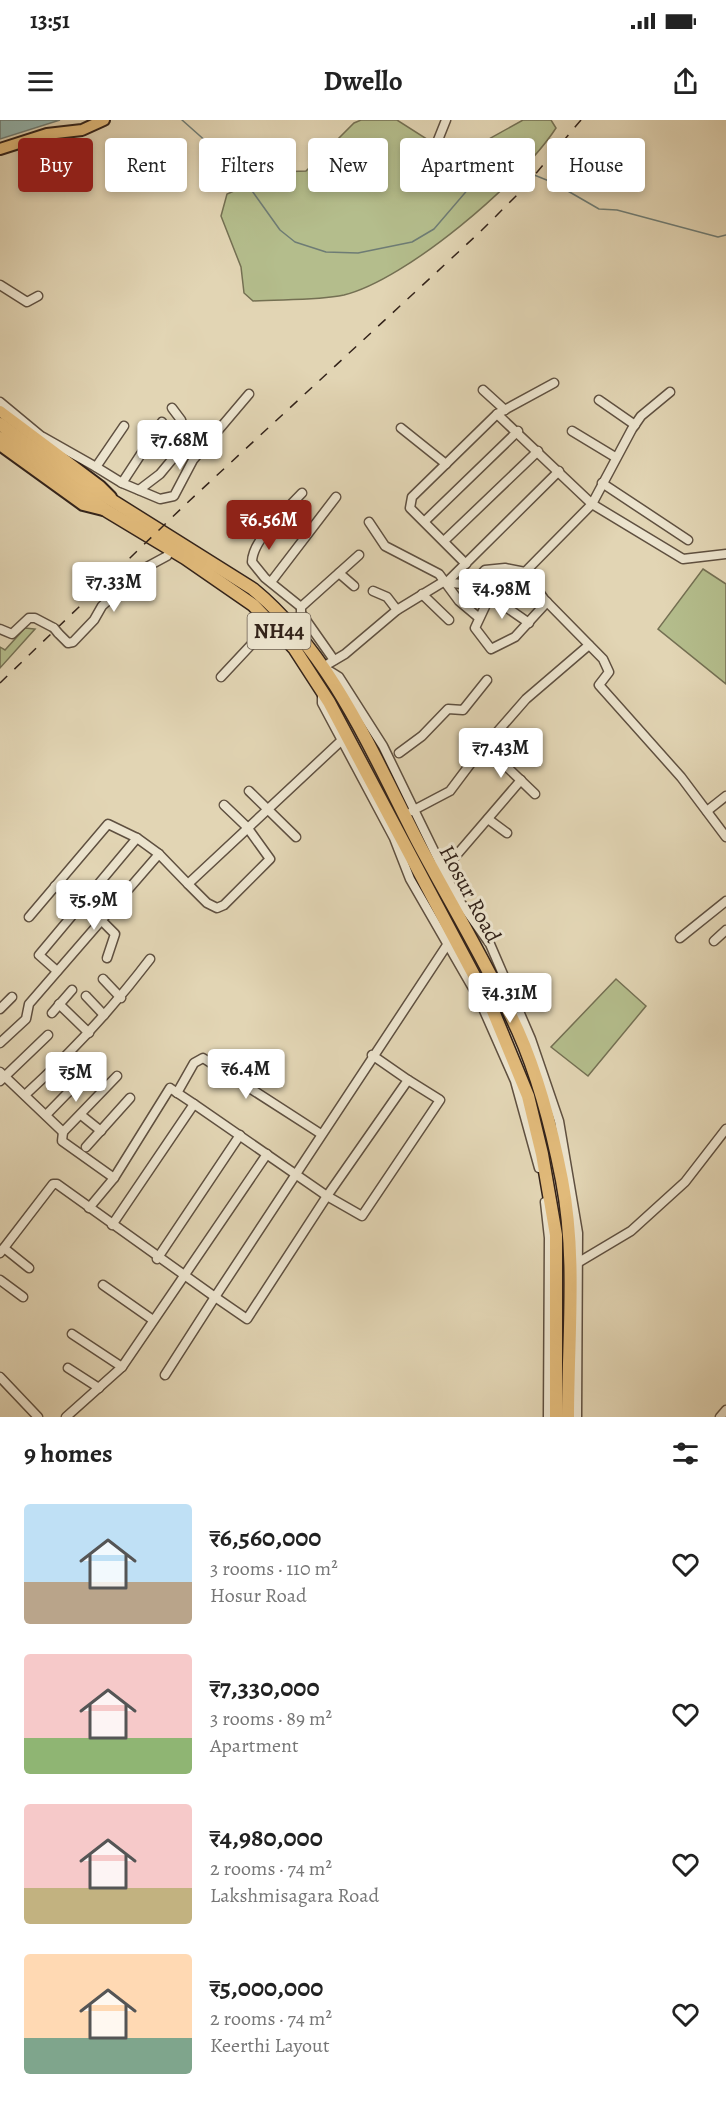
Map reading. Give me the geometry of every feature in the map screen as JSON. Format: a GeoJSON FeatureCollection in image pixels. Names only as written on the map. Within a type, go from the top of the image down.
{"type":"FeatureCollection","features":[{"type":"Feature","properties":{"kind":"highway","name":"NH44"},"geometry":{"type":"LineString","coordinates":[[0,424],[78,485]]}},
{"type":"Feature","properties":{"kind":"highway","name":"NH44"},"geometry":{"type":"LineString","coordinates":[[0,438],[111,506]]}},
{"type":"Feature","properties":{"kind":"highway","name":"Hosur Road"},"geometry":{"type":"LineString","coordinates":[[111,506],[242,597],[273,624],[294,648],[322,691],[494,1011],[528,1096],[546,1171],[556,1235],[556,1417]]}},
{"type":"Feature","properties":{"kind":"highway","name":"Hosur Road"},"geometry":{"type":"LineString","coordinates":[[111,506],[254,589],[288,622],[323,667],[404,814],[436,865],[518,1031],[539,1086],[552,1136],[566,1204],[570,1249],[568,1417]]}},
{"type":"Feature","properties":{"kind":"main road"},"geometry":{"type":"LineString","coordinates":[[0,149],[47,134],[94,127],[104,120]]}},
{"type":"Feature","properties":{"kind":"main road"},"geometry":{"type":"LineString","coordinates":[[0,411],[100,486],[111,506]]}},
{"type":"Feature","properties":{"kind":"main road"},"geometry":{"type":"LineString","coordinates":[[2,449],[83,505],[111,506]]}},
{"type":"Feature","properties":{"kind":"street"},"geometry":{"type":"LineString","coordinates":[[439,138],[446,120]]}},
{"type":"Feature","properties":{"kind":"street"},"geometry":{"type":"LineString","coordinates":[[0,285],[27,302],[38,296]]}},
{"type":"Feature","properties":{"kind":"street"},"geometry":{"type":"LineString","coordinates":[[466,564],[409,504],[412,497],[501,412],[554,383]]}},
{"type":"Feature","properties":{"kind":"street"},"geometry":{"type":"LineString","coordinates":[[483,390],[518,431],[592,504],[683,559],[726,554]]}},
{"type":"Feature","properties":{"kind":"street"},"geometry":{"type":"LineString","coordinates":[[525,572],[592,504],[615,457],[635,425],[670,392]]}},
{"type":"Feature","properties":{"kind":"street"},"geometry":{"type":"LineString","coordinates":[[0,402],[43,437],[122,483],[160,499],[174,496],[193,460],[249,394]]}},
{"type":"Feature","properties":{"kind":"street"},"geometry":{"type":"LineString","coordinates":[[599,400],[635,425]]}},
{"type":"Feature","properties":{"kind":"street"},"geometry":{"type":"LineString","coordinates":[[172,408],[182,420],[187,438]]}},
{"type":"Feature","properties":{"kind":"street"},"geometry":{"type":"LineString","coordinates":[[122,483],[162,422]]}},
{"type":"Feature","properties":{"kind":"street"},"geometry":{"type":"LineString","coordinates":[[96,467],[124,426]]}},
{"type":"Feature","properties":{"kind":"street"},"geometry":{"type":"LineString","coordinates":[[401,428],[446,464]]}},
{"type":"Feature","properties":{"kind":"street"},"geometry":{"type":"LineString","coordinates":[[424,521],[518,431]]}},
{"type":"Feature","properties":{"kind":"street"},"geometry":{"type":"LineString","coordinates":[[572,431],[615,457]]}},
{"type":"Feature","properties":{"kind":"street"},"geometry":{"type":"LineString","coordinates":[[140,490],[160,474],[187,438],[199,432],[214,435]]}},
{"type":"Feature","properties":{"kind":"street"},"geometry":{"type":"LineString","coordinates":[[43,437],[48,449]]}},
{"type":"Feature","properties":{"kind":"street"},"geometry":{"type":"LineString","coordinates":[[444,542],[538,451]]}},
{"type":"Feature","properties":{"kind":"street"},"geometry":{"type":"LineString","coordinates":[[559,471],[445,582],[397,610],[323,667],[339,676],[365,716],[416,809],[436,865],[462,908],[490,944],[531,1040],[553,1103],[574,1196],[579,1262],[578,1417]]}},
{"type":"Feature","properties":{"kind":"street"},"geometry":{"type":"LineString","coordinates":[[602,483],[688,540]]}},
{"type":"Feature","properties":{"kind":"street"},"geometry":{"type":"LineString","coordinates":[[301,607],[271,582],[252,562],[252,556],[259,541],[302,493]]}},
{"type":"Feature","properties":{"kind":"street"},"geometry":{"type":"LineString","coordinates":[[271,582],[336,497]]}},
{"type":"Feature","properties":{"kind":"street"},"geometry":{"type":"LineString","coordinates":[[369,522],[386,546],[427,567],[445,582],[459,601],[478,617]]}},
{"type":"Feature","properties":{"kind":"street"},"geometry":{"type":"LineString","coordinates":[[0,628],[12,634],[29,618],[35,618],[56,631],[68,643],[73,642],[94,620],[102,606],[143,569],[167,556],[171,549]]}},
{"type":"Feature","properties":{"kind":"street"},"geometry":{"type":"LineString","coordinates":[[334,660],[301,613],[301,607],[359,555]]}},
{"type":"Feature","properties":{"kind":"street"},"geometry":{"type":"LineString","coordinates":[[471,585],[486,570],[506,568],[525,572],[547,602],[603,659],[609,672],[599,686],[681,777],[726,837]]}},
{"type":"Feature","properties":{"kind":"street"},"geometry":{"type":"LineString","coordinates":[[339,573],[354,586]]}},
{"type":"Feature","properties":{"kind":"street"},"geometry":{"type":"LineString","coordinates":[[445,582],[471,585],[530,623]]}},
{"type":"Feature","properties":{"kind":"street"},"geometry":{"type":"LineString","coordinates":[[373,591],[387,597],[397,610]]}},
{"type":"Feature","properties":{"kind":"street"},"geometry":{"type":"LineString","coordinates":[[422,594],[448,620]]}},
{"type":"Feature","properties":{"kind":"street"},"geometry":{"type":"LineString","coordinates":[[490,596],[478,617],[476,633],[492,649],[512,639],[530,623],[547,602]]}},
{"type":"Feature","properties":{"kind":"street"},"geometry":{"type":"LineString","coordinates":[[221,677],[264,631]]}},
{"type":"Feature","properties":{"kind":"street"},"geometry":{"type":"LineString","coordinates":[[404,814],[450,791],[484,746],[526,699],[589,645]]}},
{"type":"Feature","properties":{"kind":"street"},"geometry":{"type":"LineString","coordinates":[[399,753],[422,736],[448,709],[458,711],[467,707],[487,680]]}},
{"type":"Feature","properties":{"kind":"street"},"geometry":{"type":"LineString","coordinates":[[322,691],[322,702],[394,838],[410,879],[449,942],[478,997],[515,1081],[538,1165],[549,1238],[548,1417]]}},
{"type":"Feature","properties":{"kind":"street"},"geometry":{"type":"LineString","coordinates":[[188,884],[342,740]]}},
{"type":"Feature","properties":{"kind":"street"},"geometry":{"type":"LineString","coordinates":[[484,746],[535,794]]}},
{"type":"Feature","properties":{"kind":"street"},"geometry":{"type":"LineString","coordinates":[[436,865],[454,858],[521,780]]}},
{"type":"Feature","properties":{"kind":"street"},"geometry":{"type":"LineString","coordinates":[[249,791],[296,837]]}},
{"type":"Feature","properties":{"kind":"street"},"geometry":{"type":"LineString","coordinates":[[707,811],[726,796]]}},
{"type":"Feature","properties":{"kind":"street"},"geometry":{"type":"LineString","coordinates":[[28,917],[108,824],[137,838],[159,854],[213,907],[224,905],[270,859],[247,827],[224,805]]}},
{"type":"Feature","properties":{"kind":"street"},"geometry":{"type":"LineString","coordinates":[[488,819],[507,833]]}},
{"type":"Feature","properties":{"kind":"street"},"geometry":{"type":"LineString","coordinates":[[57,971],[39,956],[137,838]]}},
{"type":"Feature","properties":{"kind":"street"},"geometry":{"type":"LineString","coordinates":[[0,1043],[26,1019],[29,1004],[159,854]]}},
{"type":"Feature","properties":{"kind":"street"},"geometry":{"type":"LineString","coordinates":[[55,886],[101,920],[115,934],[107,958]]}},
{"type":"Feature","properties":{"kind":"street"},"geometry":{"type":"LineString","coordinates":[[680,938],[726,901]]}},
{"type":"Feature","properties":{"kind":"street"},"geometry":{"type":"LineString","coordinates":[[714,941],[726,930]]}},
{"type":"Feature","properties":{"kind":"street"},"geometry":{"type":"LineString","coordinates":[[165,1375],[372,1055],[449,942]]}},
{"type":"Feature","properties":{"kind":"street"},"geometry":{"type":"LineString","coordinates":[[25,1095],[89,1033],[121,998],[150,959]]}},
{"type":"Feature","properties":{"kind":"street"},"geometry":{"type":"LineString","coordinates":[[104,979],[121,998]]}},
{"type":"Feature","properties":{"kind":"street"},"geometry":{"type":"LineString","coordinates":[[52,1013],[72,990]]}},
{"type":"Feature","properties":{"kind":"street"},"geometry":{"type":"LineString","coordinates":[[86,996],[104,1015]]}},
{"type":"Feature","properties":{"kind":"street"},"geometry":{"type":"LineString","coordinates":[[0,1009],[12,997]]}},
{"type":"Feature","properties":{"kind":"street"},"geometry":{"type":"LineString","coordinates":[[59,1004],[89,1033]]}},
{"type":"Feature","properties":{"kind":"street"},"geometry":{"type":"LineString","coordinates":[[48,1035],[1,1077],[25,1095],[63,1132]]}},
{"type":"Feature","properties":{"kind":"street"},"geometry":{"type":"LineString","coordinates":[[89,1208],[114,1178],[170,1088],[327,1196],[362,1216],[440,1100],[372,1055]]}},
{"type":"Feature","properties":{"kind":"street"},"geometry":{"type":"LineString","coordinates":[[177,1093],[194,1063],[203,1058],[321,1134]]}},
{"type":"Feature","properties":{"kind":"street"},"geometry":{"type":"LineString","coordinates":[[46,1115],[88,1072]]}},
{"type":"Feature","properties":{"kind":"street"},"geometry":{"type":"LineString","coordinates":[[114,1178],[62,1141],[63,1132],[117,1076]]}},
{"type":"Feature","properties":{"kind":"street"},"geometry":{"type":"LineString","coordinates":[[29,1268],[2,1250],[53,1184],[247,1319],[327,1196],[408,1080]]}},
{"type":"Feature","properties":{"kind":"street"},"geometry":{"type":"LineString","coordinates":[[86,1147],[130,1098]]}},
{"type":"Feature","properties":{"kind":"street"},"geometry":{"type":"LineString","coordinates":[[112,1225],[194,1104]]}},
{"type":"Feature","properties":{"kind":"street"},"geometry":{"type":"LineString","coordinates":[[81,1115],[101,1131]]}},
{"type":"Feature","properties":{"kind":"street"},"geometry":{"type":"LineString","coordinates":[[579,1262],[631,1231],[685,1182],[726,1129]]}},
{"type":"Feature","properties":{"kind":"street"},"geometry":{"type":"LineString","coordinates":[[157,1258],[240,1135]]}},
{"type":"Feature","properties":{"kind":"street"},"geometry":{"type":"LineString","coordinates":[[66,1417],[122,1367],[267,1154]]}},
{"type":"Feature","properties":{"kind":"street"},"geometry":{"type":"LineString","coordinates":[[0,1280],[22,1298]]}},
{"type":"Feature","properties":{"kind":"street"},"geometry":{"type":"LineString","coordinates":[[102,1285],[153,1320]]}},
{"type":"Feature","properties":{"kind":"street"},"geometry":{"type":"LineString","coordinates":[[72,1334],[122,1367]]}},
{"type":"Feature","properties":{"kind":"street"},"geometry":{"type":"LineString","coordinates":[[68,1368],[99,1388]]}},
{"type":"Feature","properties":{"kind":"street"},"geometry":{"type":"LineString","coordinates":[[0,1377],[38,1417]]}},
{"type":"Feature","properties":{"kind":"street"},"geometry":{"type":"LineString","coordinates":[[720,1417],[726,1410]]}},
{"type":"Feature","properties":{"kind":"green space"},"geometry":{"type":"Polygon","coordinates":[[[361,120],[397,120],[425,138],[400,138],[400,192],[499,192],[429,250],[369,286],[333,297],[253,301],[244,293],[241,267],[221,216],[227,194],[232,192],[296,192],[296,171],[308,169],[308,192],[388,192],[388,138],[339,138],[354,123],[361,120]]]}},
{"type":"Feature","properties":{"kind":"green space"},"geometry":{"type":"Polygon","coordinates":[[[523,120],[551,120],[556,128],[535,155],[535,138],[491,138],[523,120]]]}},
{"type":"Feature","properties":{"kind":"green space"},"geometry":{"type":"Polygon","coordinates":[[[703,569],[726,584],[726,684],[658,629],[703,569]]]}},
{"type":"Feature","properties":{"kind":"green space"},"geometry":{"type":"Polygon","coordinates":[[[25,628],[35,629],[0,668],[0,647],[5,650],[25,628]]]}},
{"type":"Feature","properties":{"kind":"green space"},"geometry":{"type":"Polygon","coordinates":[[[616,979],[646,1006],[588,1076],[551,1047],[616,979]]]}},
{"type":"Feature","properties":{"kind":"water"},"geometry":{"type":"Polygon","coordinates":[[[0,120],[60,120],[0,139],[0,120]]]}},
{"type":"Feature","properties":{"kind":"waterway"},"geometry":{"type":"LineString","coordinates":[[182,120],[235,167],[280,230],[295,242],[326,252],[358,253],[412,242],[434,229],[470,187],[512,166],[554,183],[599,209],[617,210],[718,237],[726,235]]}},
{"type":"Feature","properties":{"kind":"railway"},"geometry":{"type":"LineString","coordinates":[[0,683],[187,503],[480,232],[522,190],[581,120]]}}]}
